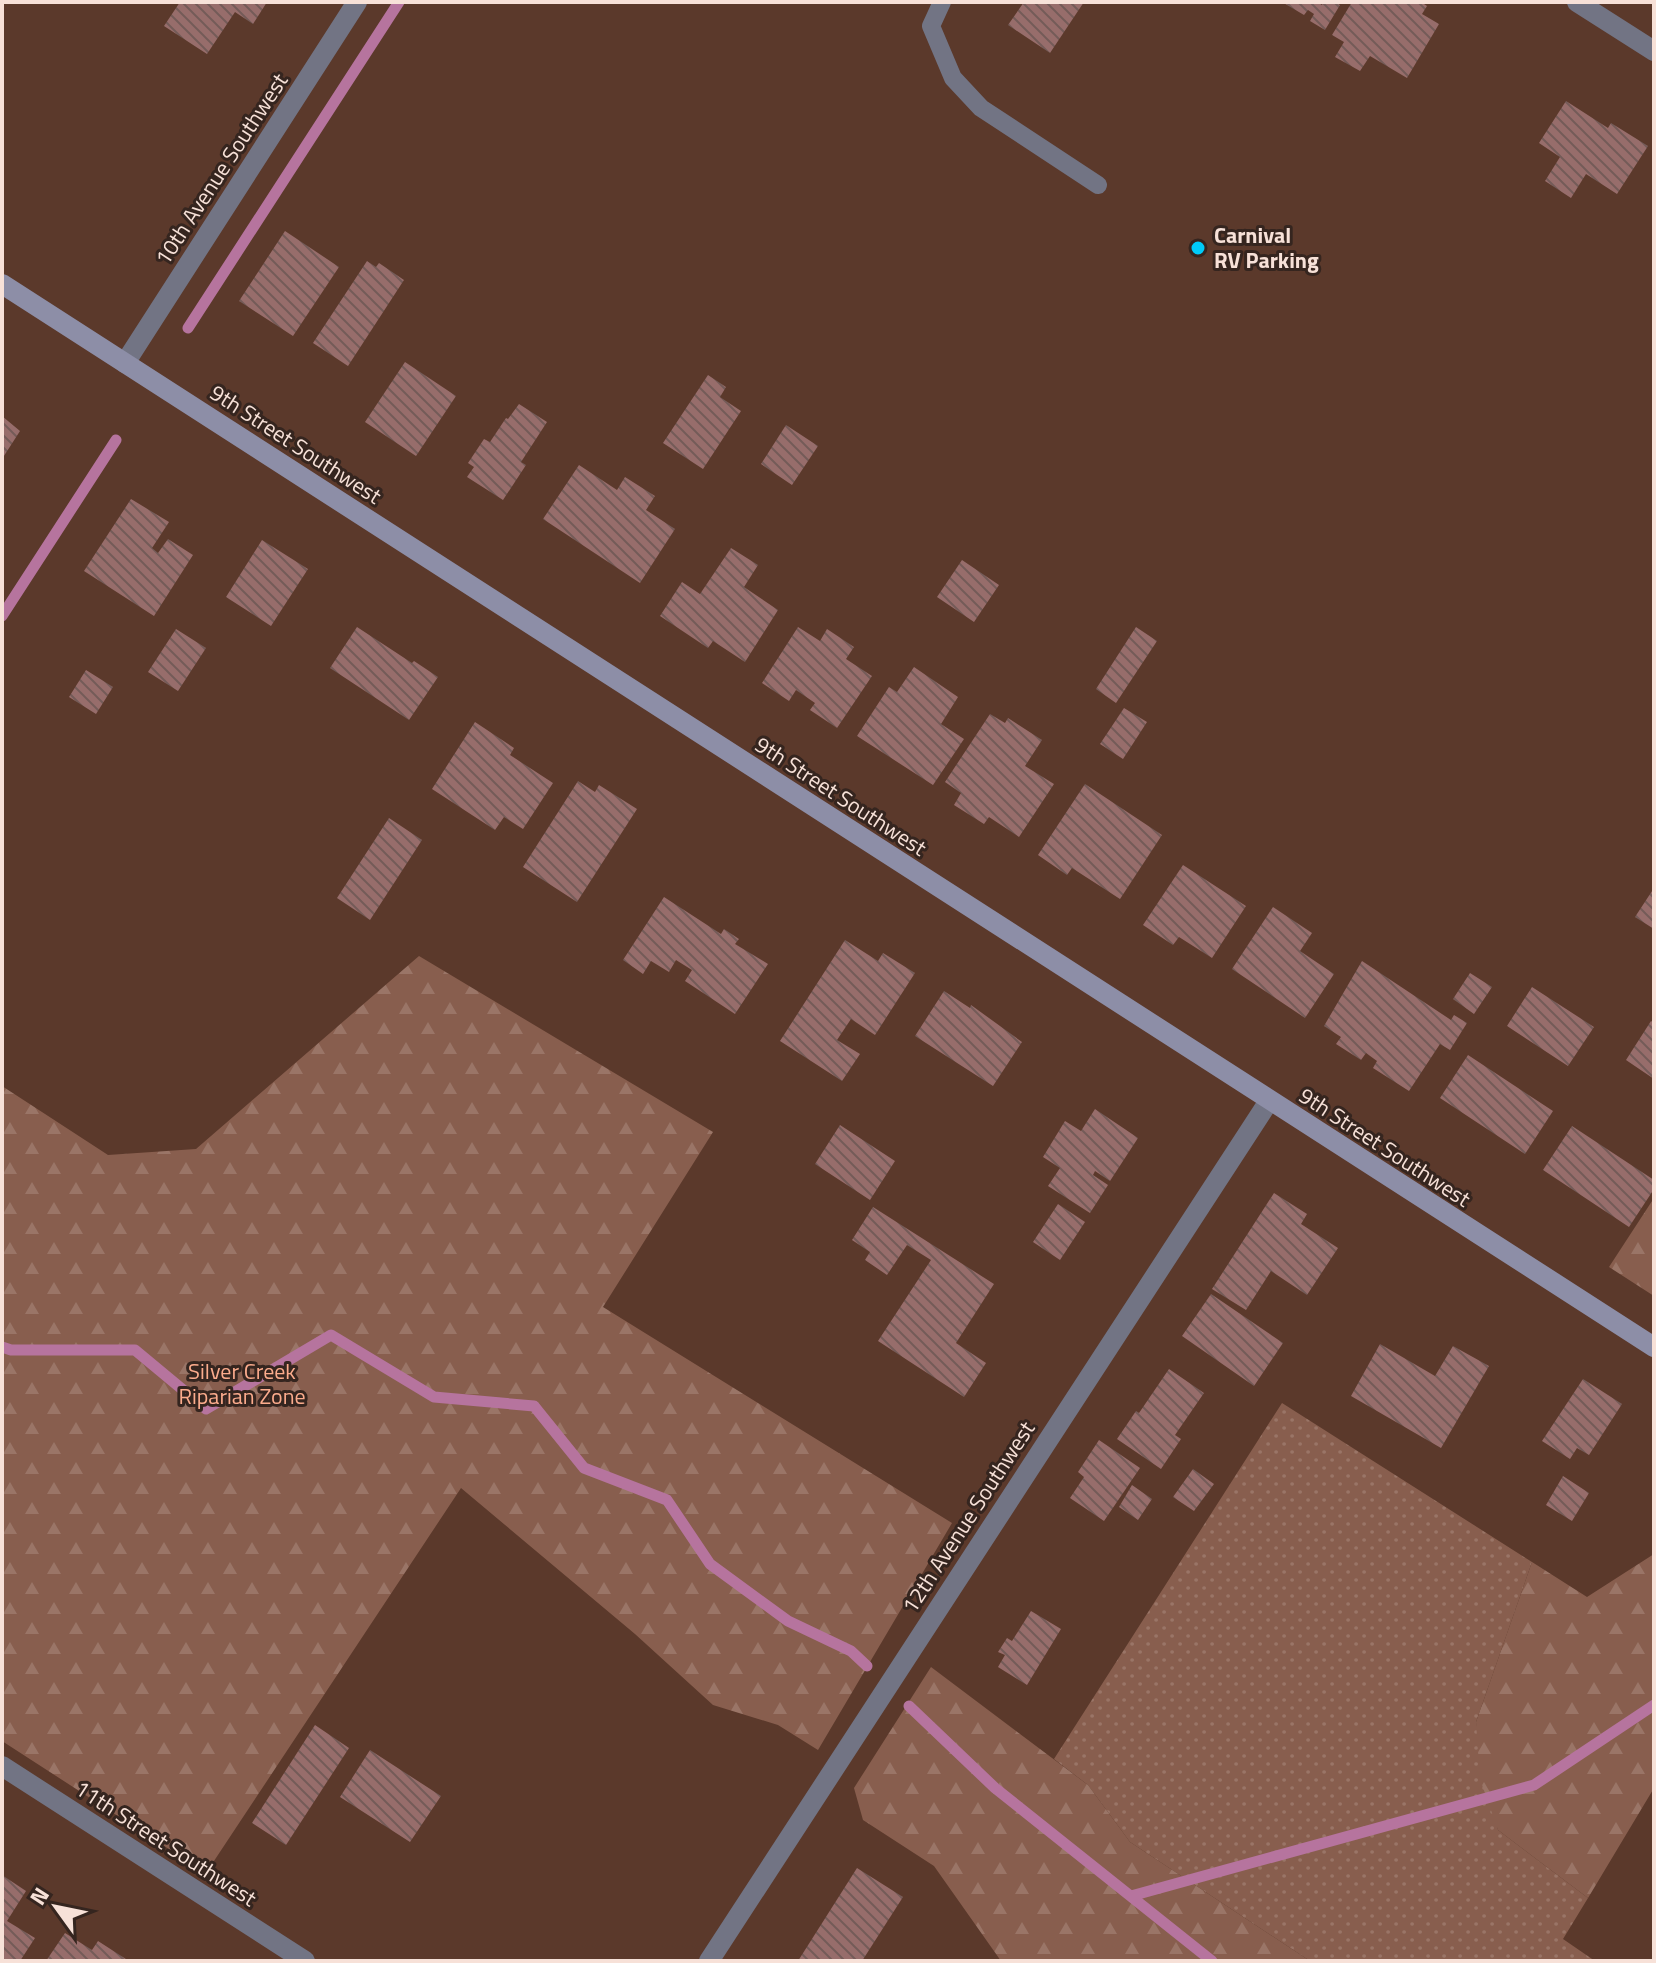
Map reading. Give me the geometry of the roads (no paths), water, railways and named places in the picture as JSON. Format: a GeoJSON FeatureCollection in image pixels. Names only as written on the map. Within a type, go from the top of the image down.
{"type":"FeatureCollection","features":[{"type":"Feature","properties":{"kind":"street","name":"10th Avenue Southwest"},"geometry":{"type":"LineString","coordinates":[[125,363],[357,2]]}},
{"type":"Feature","properties":{"kind":"street"},"geometry":{"type":"LineString","coordinates":[[1577,2],[1654,51]]}},
{"type":"Feature","properties":{"kind":"street","name":"9th Street Southwest"},"geometry":{"type":"LineString","coordinates":[[2,284],[1654,1347]]}},
{"type":"Feature","properties":{"kind":"street","name":"12th Avenue Southwest"},"geometry":{"type":"LineString","coordinates":[[709,1961],[1269,1101]]}},
{"type":"Feature","properties":{"kind":"street","name":"11th Street Southwest"},"geometry":{"type":"LineString","coordinates":[[2,1766],[305,1961]]}},
{"type":"Feature","properties":{"kind":"lane"},"geometry":{"type":"LineString","coordinates":[[942,2],[931,26],[953,78],[981,108],[1098,185]]}},
{"type":"Feature","properties":{"kind":"waterway"},"geometry":{"type":"LineString","coordinates":[[188,328],[399,2]]}},
{"type":"Feature","properties":{"kind":"waterway"},"geometry":{"type":"LineString","coordinates":[[2,616],[116,440]]}},
{"type":"Feature","properties":{"kind":"waterway"},"geometry":{"type":"LineString","coordinates":[[2,1347],[11,1350],[135,1350],[206,1409],[331,1335],[434,1397],[534,1406],[584,1468],[667,1500],[710,1564],[788,1621],[851,1651],[867,1666]]}},
{"type":"Feature","properties":{"kind":"waterway"},"geometry":{"type":"LineString","coordinates":[[1131,1896],[1534,1785],[1654,1705]]}},
{"type":"Feature","properties":{"kind":"waterway"},"geometry":{"type":"LineString","coordinates":[[909,1706],[995,1788],[1212,1961]]}},
{"type":"Feature","properties":{"kind":"place","name":"Carnival RV Parking"},"geometry":{"type":"Point","coordinates":[1198,248]}},
{"type":"Feature","properties":{"kind":"park label","name":"Silver Creek Riparian Zone"},"geometry":{"type":"Point","coordinates":[242,1384]}}]}
